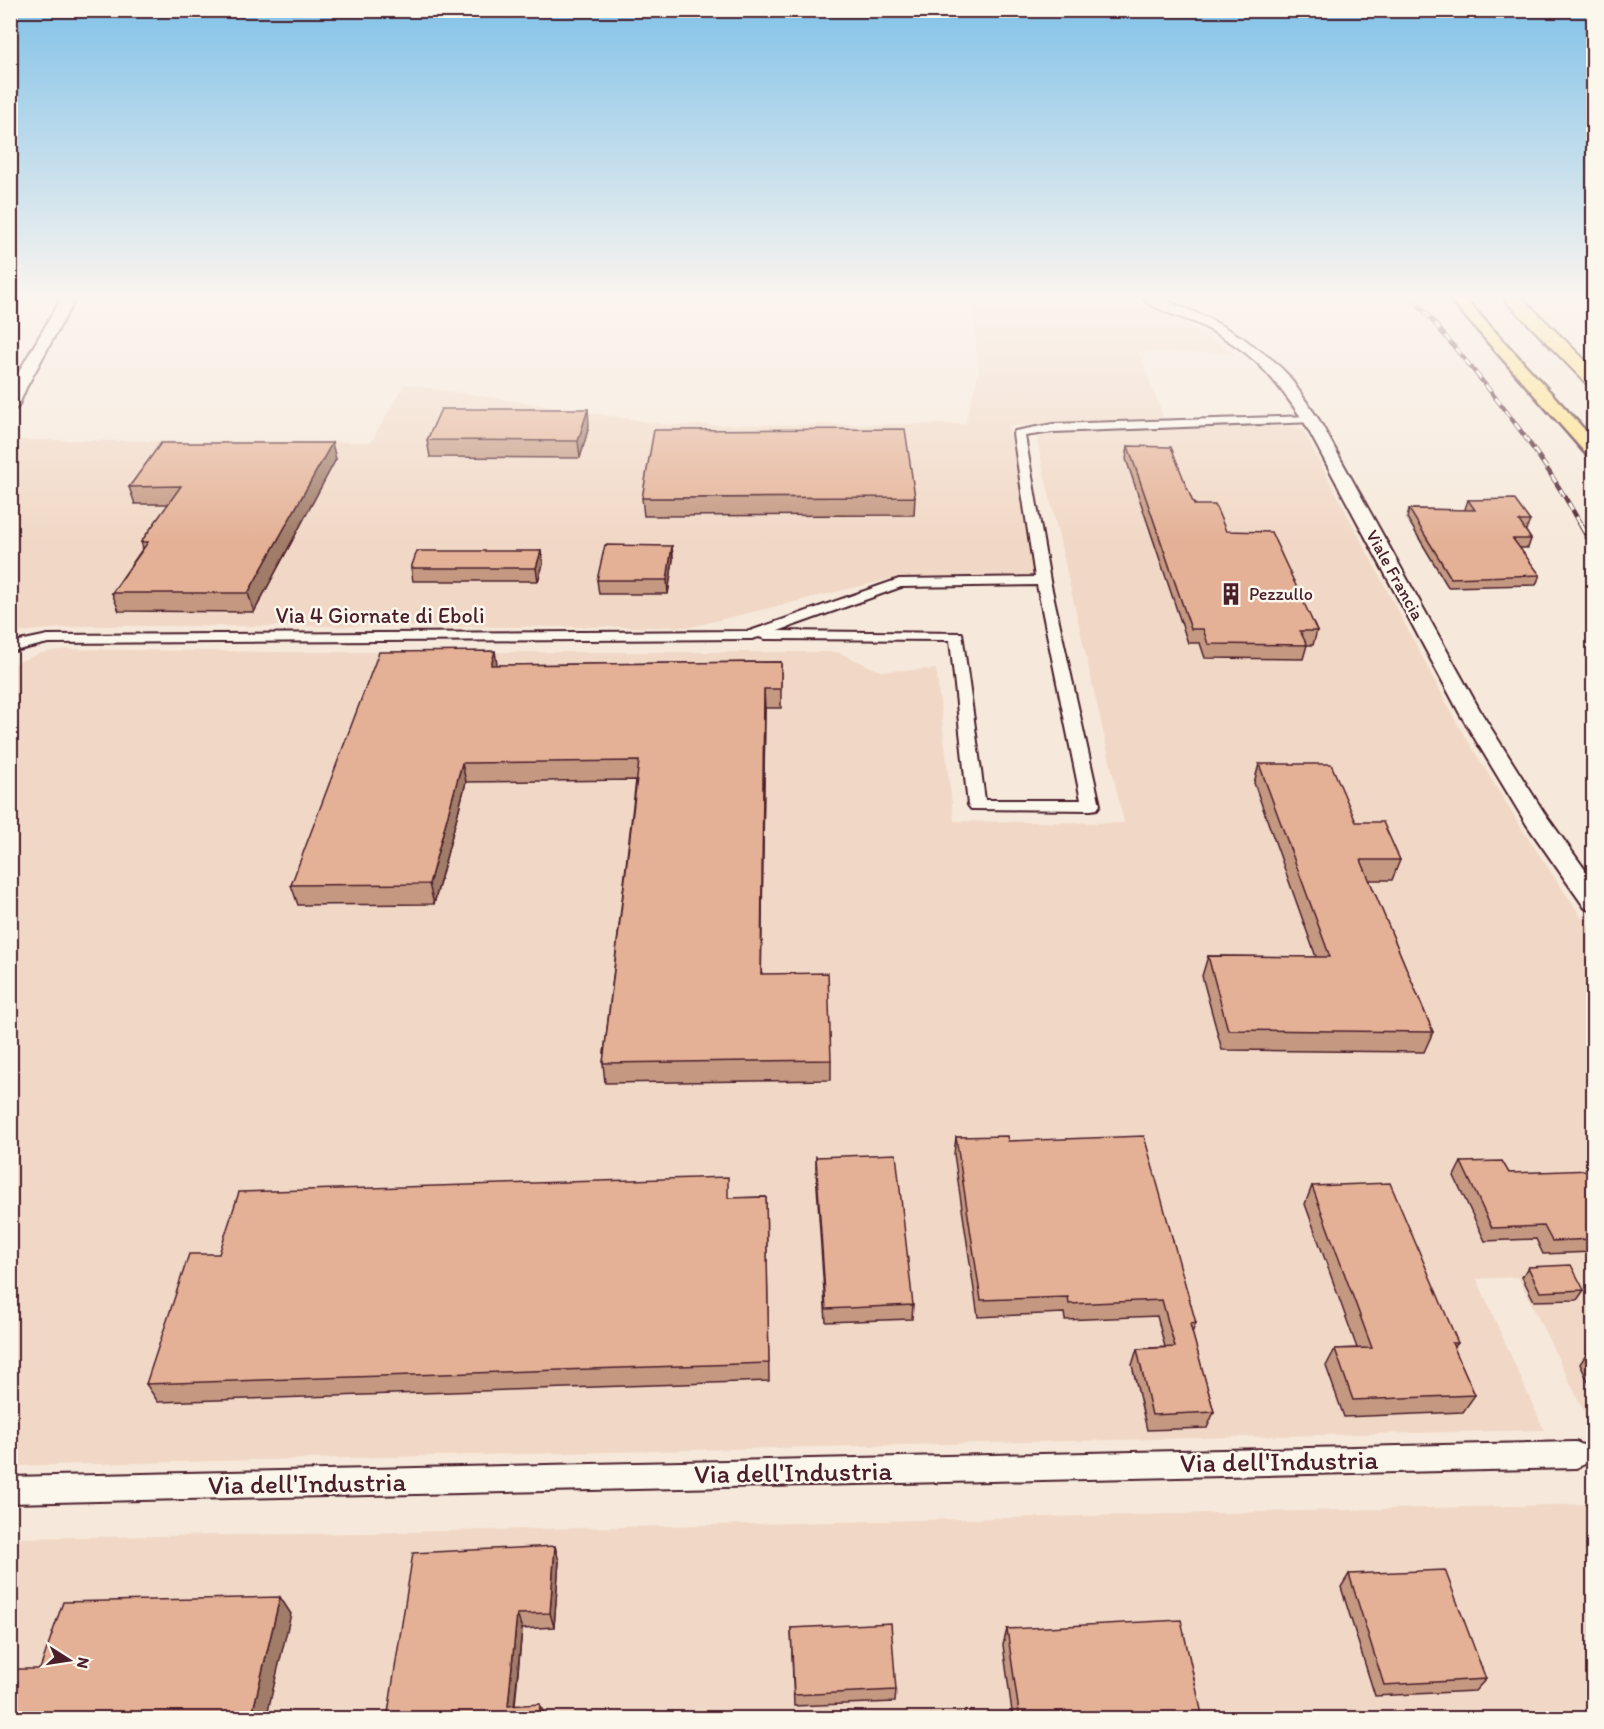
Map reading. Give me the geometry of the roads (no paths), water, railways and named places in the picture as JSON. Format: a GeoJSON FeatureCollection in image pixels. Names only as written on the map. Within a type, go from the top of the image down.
{"type":"FeatureCollection","features":[{"type":"Feature","properties":{"kind":"main road"},"geometry":{"type":"LineString","coordinates":[[1529,380],[1593,452]]}},
{"type":"Feature","properties":{"kind":"street"},"geometry":{"type":"LineString","coordinates":[[10,407],[23,380]]}},
{"type":"Feature","properties":{"kind":"street","name":"Viale Francia"},"geometry":{"type":"LineString","coordinates":[[1283,380],[1311,420],[1471,714],[1536,819],[1593,902]]}},
{"type":"Feature","properties":{"kind":"street","name":"Via 4 Giornate di Eboli"},"geometry":{"type":"LineString","coordinates":[[10,648],[48,639],[957,636],[977,805],[1091,805],[1043,581],[1019,434],[1053,428],[1311,420]]}},
{"type":"Feature","properties":{"kind":"street","name":"Via 4 Giornate di Eboli"},"geometry":{"type":"LineString","coordinates":[[752,635],[899,583],[1043,581]]}},
{"type":"Feature","properties":{"kind":"street","name":"Via dell'Industria"},"geometry":{"type":"LineString","coordinates":[[10,1490],[1576,1455]]}},
{"type":"Feature","properties":{"kind":"railway"},"geometry":{"type":"LineString","coordinates":[[1481,380],[1524,436],[1581,525]]}},
{"type":"Feature","properties":{"kind":"railway"},"geometry":{"type":"LineString","coordinates":[[1580,523],[1594,548]]}},
{"type":"Feature","properties":{"kind":"place","name":"Pezzullo"},"geometry":{"type":"Point","coordinates":[1231,594]}}]}
